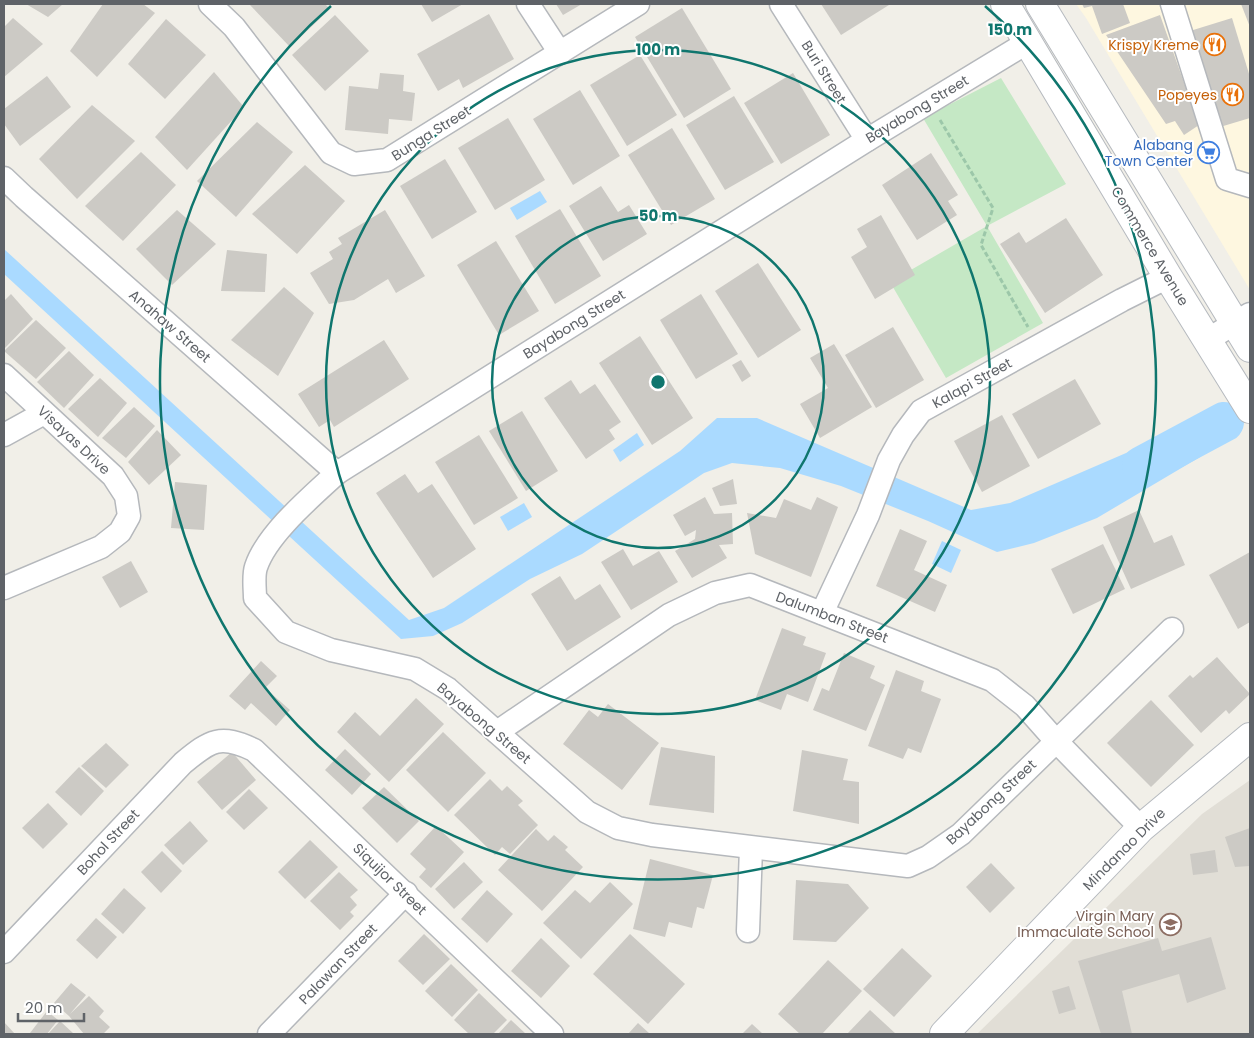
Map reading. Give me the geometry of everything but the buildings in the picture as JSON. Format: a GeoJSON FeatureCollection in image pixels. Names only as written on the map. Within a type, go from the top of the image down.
{"type":"FeatureCollection","features":[{"type":"Feature","properties":{"kind":"main road","name":"Commerce Avenue"},"geometry":{"type":"LineString","coordinates":[[1005,4],[1250,410]]}},
{"type":"Feature","properties":{"kind":"main road"},"geometry":{"type":"LineString","coordinates":[[1040,4],[1243,319],[1250,348]]}},
{"type":"Feature","properties":{"kind":"main road","name":"Mindanao Drive"},"geometry":{"type":"LineString","coordinates":[[944,1034],[1141,828],[1250,737]]}},
{"type":"Feature","properties":{"kind":"street","name":"Bunga Street"},"geometry":{"type":"LineString","coordinates":[[210,4],[234,27],[331,153],[354,164],[387,160],[638,4]]}},
{"type":"Feature","properties":{"kind":"street"},"geometry":{"type":"LineString","coordinates":[[528,4],[560,53]]}},
{"type":"Feature","properties":{"kind":"street","name":"Buri Street"},"geometry":{"type":"LineString","coordinates":[[781,4],[867,140]]}},
{"type":"Feature","properties":{"kind":"street"},"geometry":{"type":"LineString","coordinates":[[1172,4],[1227,179],[1250,186]]}},
{"type":"Feature","properties":{"kind":"street","name":"Bayabong Street"},"geometry":{"type":"LineString","coordinates":[[1028,42],[867,140],[337,473],[273,536],[255,568],[255,598],[286,632],[331,650],[415,669],[448,689],[587,812],[618,828],[652,835],[751,848],[908,866],[928,857],[961,834],[1172,629]]}},
{"type":"Feature","properties":{"kind":"street","name":"Anahaw Street"},"geometry":{"type":"LineString","coordinates":[[4,178],[337,473]]}},
{"type":"Feature","properties":{"kind":"street","name":"Kalapi Street"},"geometry":{"type":"LineString","coordinates":[[822,613],[868,515],[889,460],[903,435],[921,411],[1122,300],[1168,277]]}},
{"type":"Feature","properties":{"kind":"street"},"geometry":{"type":"LineString","coordinates":[[1207,340],[1243,319]]}},
{"type":"Feature","properties":{"kind":"street","name":"Visayas Drive"},"geometry":{"type":"LineString","coordinates":[[4,375],[113,476],[126,496],[129,516],[120,532],[101,547],[4,588]]}},
{"type":"Feature","properties":{"kind":"street"},"geometry":{"type":"LineString","coordinates":[[4,435],[44,413]]}},
{"type":"Feature","properties":{"kind":"street","name":"Dalumban Street"},"geometry":{"type":"LineString","coordinates":[[497,732],[669,615],[715,593],[750,585],[992,680],[1025,706],[1056,741],[1141,828]]}},
{"type":"Feature","properties":{"kind":"street","name":"Siquijor Street"},"geometry":{"type":"LineString","coordinates":[[219,740],[236,742],[254,750],[552,1034]]}},
{"type":"Feature","properties":{"kind":"street","name":"Bohol Street"},"geometry":{"type":"LineString","coordinates":[[4,952],[183,763],[199,750],[219,740]]}},
{"type":"Feature","properties":{"kind":"street"},"geometry":{"type":"LineString","coordinates":[[748,931],[751,848]]}},
{"type":"Feature","properties":{"kind":"street","name":"Palawan Street"},"geometry":{"type":"LineString","coordinates":[[269,1034],[406,893]]}},
{"type":"Feature","properties":{"kind":"path"},"geometry":{"type":"LineString","coordinates":[[929,102],[993,208],[981,245],[1039,346]]}},
{"type":"Feature","properties":{"kind":"shaded area","name":"Alabang Town Center"},"geometry":{"type":"Polygon","coordinates":[[[1076,4],[1250,4],[1250,290],[1086,18],[1076,4]]]}},
{"type":"Feature","properties":{"kind":"shaded area","name":"Virgin Mary Immaculate School"},"geometry":{"type":"Polygon","coordinates":[[[1250,780],[1250,1034],[977,1034],[1202,814],[1250,780]]]}},
{"type":"Feature","properties":{"kind":"green space"},"geometry":{"type":"Polygon","coordinates":[[[1001,78],[1066,184],[987,226],[923,118],[1001,78]]]}},
{"type":"Feature","properties":{"kind":"green space"},"geometry":{"type":"Polygon","coordinates":[[[987,226],[1043,323],[946,378],[890,282],[987,226]]]}},
{"type":"Feature","properties":{"kind":"water"},"geometry":{"type":"Polygon","coordinates":[[[540,191],[547,202],[517,220],[510,208],[540,191]]]}},
{"type":"Feature","properties":{"kind":"water"},"geometry":{"type":"Polygon","coordinates":[[[4,249],[409,620],[444,608],[680,451],[717,418],[757,418],[971,510],[1010,503],[1184,428],[1200,457],[1097,518],[1034,543],[997,552],[928,521],[841,486],[780,468],[732,463],[704,473],[582,554],[530,579],[462,623],[433,636],[401,639],[4,274],[4,249]]]}},
{"type":"Feature","properties":{"kind":"water"},"geometry":{"type":"Polygon","coordinates":[[[637,433],[644,445],[620,462],[613,450],[637,433]]]}},
{"type":"Feature","properties":{"kind":"water"},"geometry":{"type":"Polygon","coordinates":[[[524,503],[532,517],[508,531],[500,517],[524,503]]]}},
{"type":"Feature","properties":{"kind":"water"},"geometry":{"type":"Polygon","coordinates":[[[942,541],[961,550],[951,573],[932,564],[942,541]]]}},
{"type":"Feature","properties":{"kind":"waterway"},"geometry":{"type":"LineString","coordinates":[[1142,466],[1224,422]]}},
{"type":"Feature","properties":{"kind":"place","name":"Krispy Kreme"},"geometry":{"type":"Point","coordinates":[1215,45]}},
{"type":"Feature","properties":{"kind":"place","name":"Popeyes"},"geometry":{"type":"Point","coordinates":[1233,95]}},
{"type":"Feature","properties":{"kind":"place","name":"Alabang Town Center"},"geometry":{"type":"Point","coordinates":[1209,153]}},
{"type":"Feature","properties":{"kind":"place","name":"Virgin Mary Immaculate School"},"geometry":{"type":"Point","coordinates":[1170,924]}}]}
